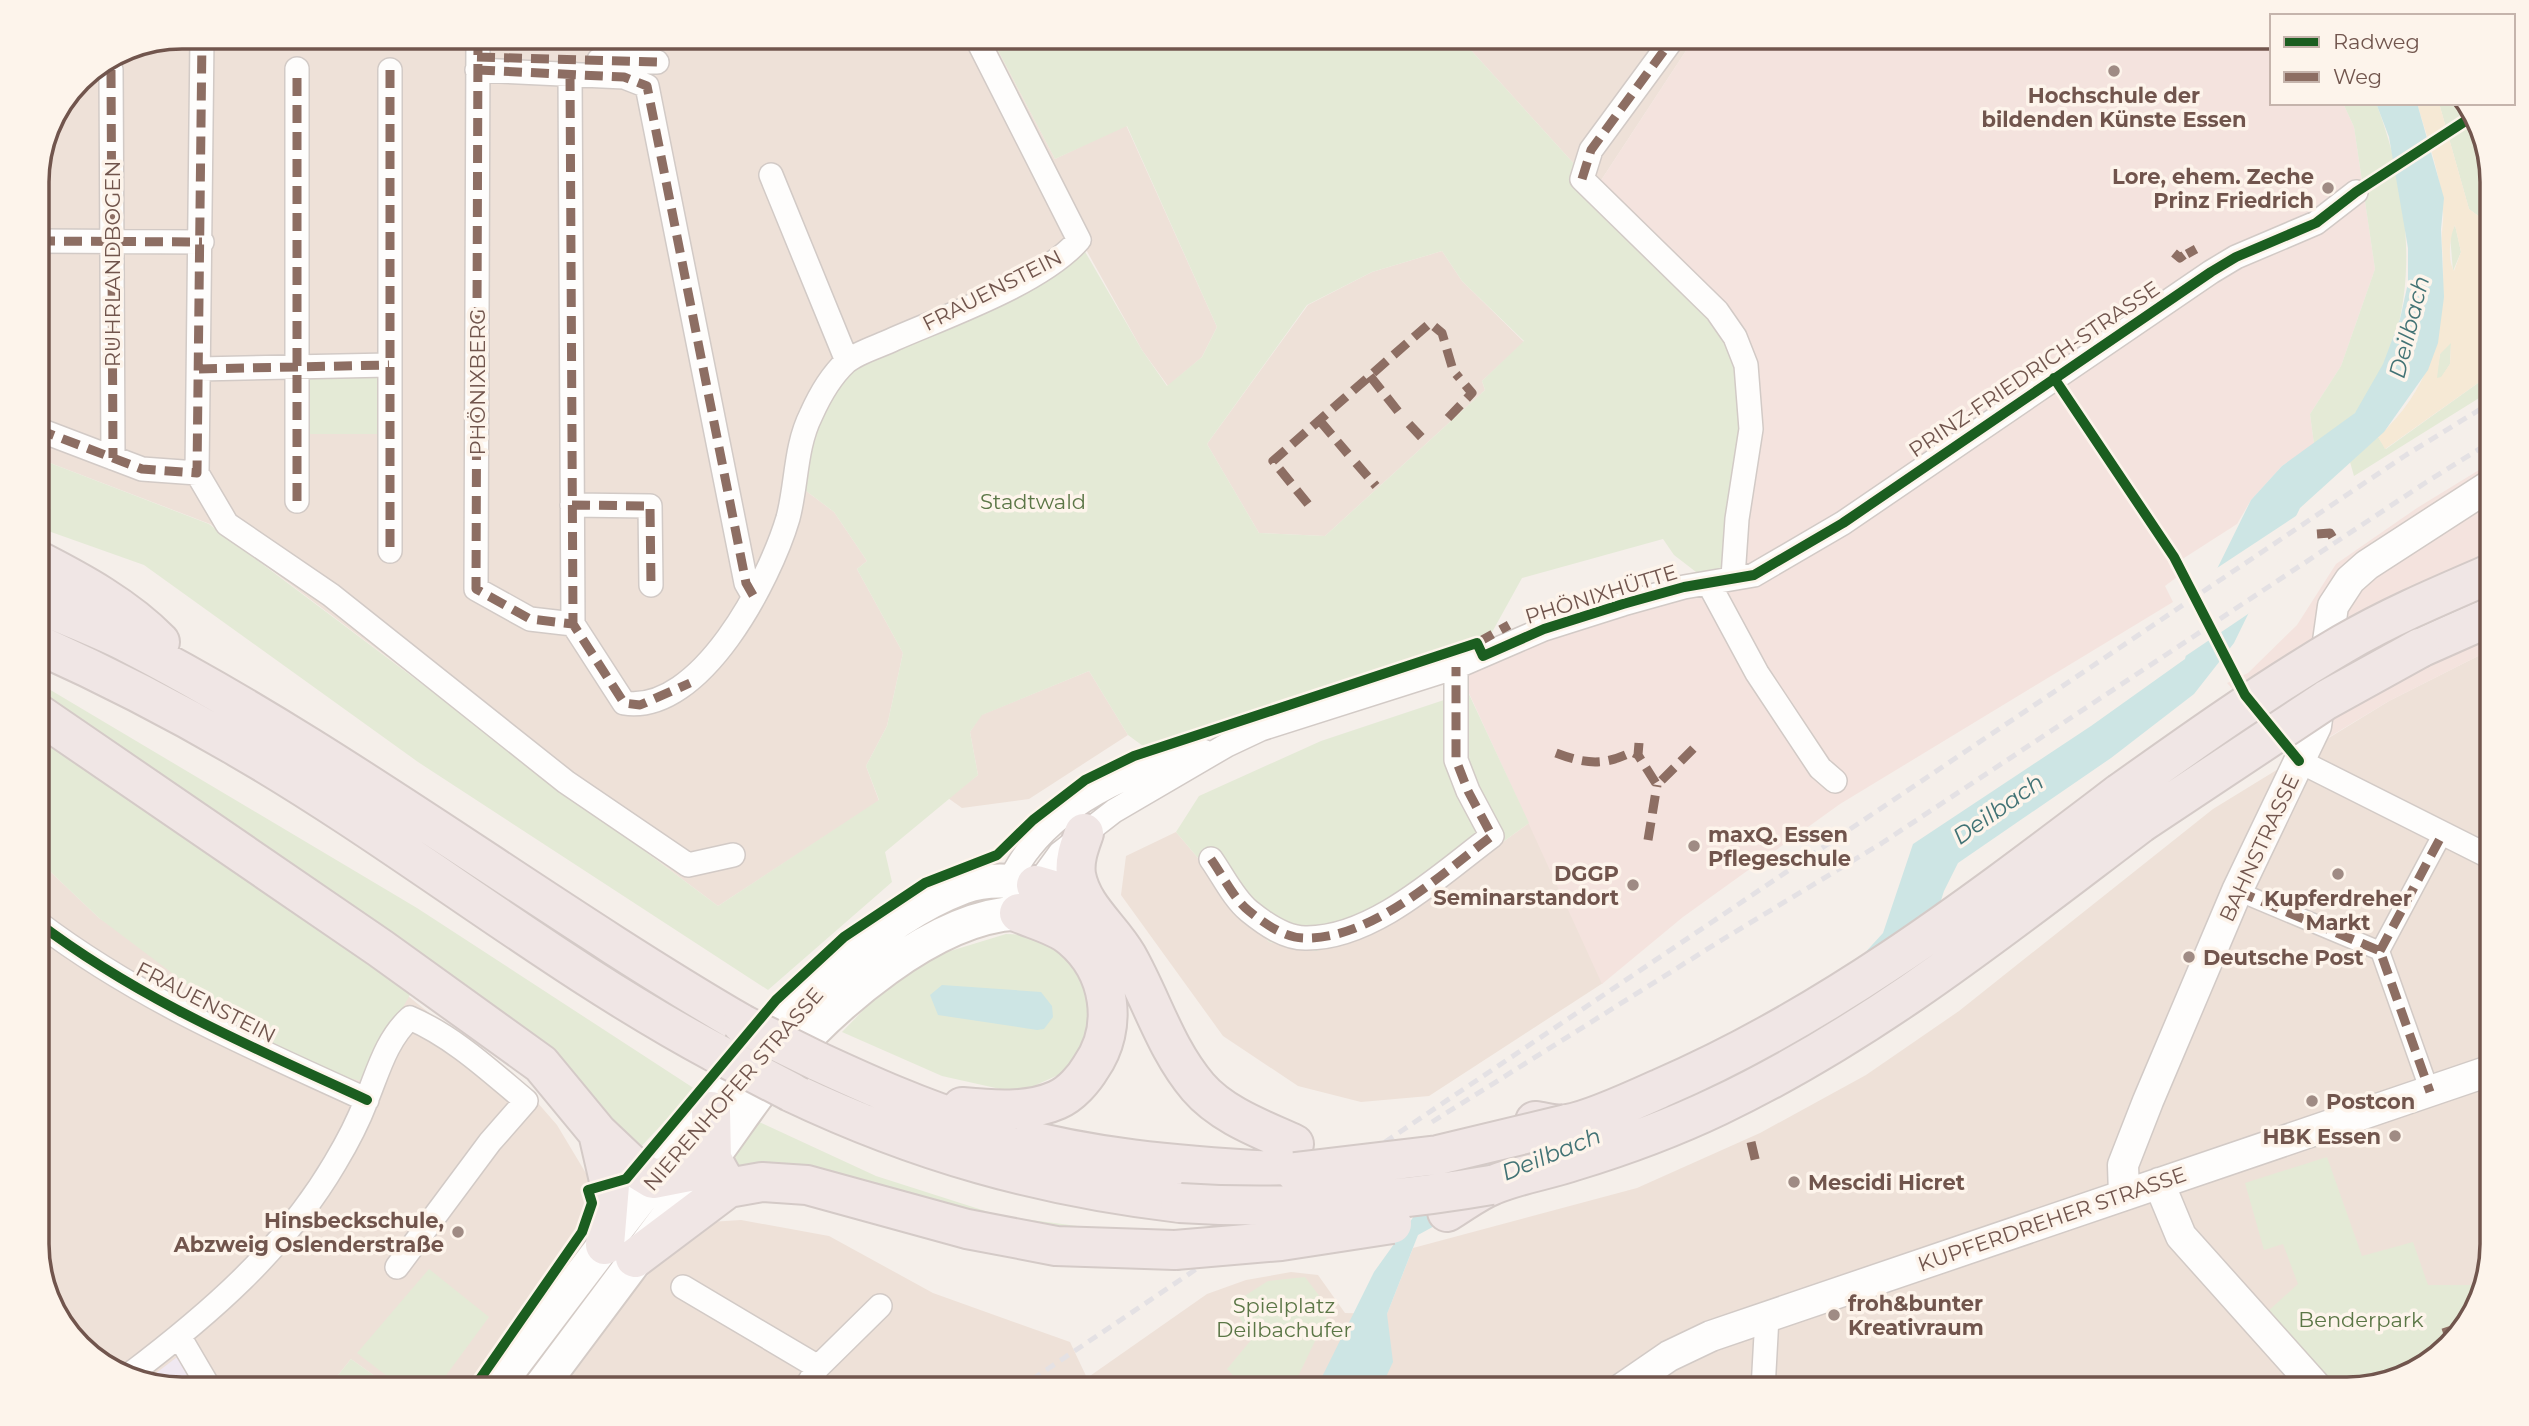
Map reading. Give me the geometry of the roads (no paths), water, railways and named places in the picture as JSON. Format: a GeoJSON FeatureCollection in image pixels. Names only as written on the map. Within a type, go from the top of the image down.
{"type":"FeatureCollection","features":[{"type":"Feature","properties":{"kind":"highway"},"geometry":{"type":"LineString","coordinates":[[49,567],[72,578],[143,625],[199,682]]}},
{"type":"Feature","properties":{"kind":"highway"},"geometry":{"type":"LineString","coordinates":[[49,608],[123,640],[269,722],[573,921],[742,1024],[817,1061],[903,1100],[977,1126],[1063,1148],[1132,1160],[1201,1167],[1294,1158],[1337,1148],[1392,1144],[1522,1120],[1567,1124],[1701,1071],[1846,990],[1944,925],[2120,793],[2300,670],[2400,613],[2480,578]]}},
{"type":"Feature","properties":{"kind":"highway"},"geometry":{"type":"LineString","coordinates":[[49,649],[110,677],[241,748],[545,950],[716,1054],[791,1092],[877,1130],[973,1163],[1056,1186],[1180,1203],[1279,1207],[1354,1205],[1491,1185],[1573,1162],[1717,1107],[1783,1073],[1866,1023],[1964,957],[2141,823],[2326,700],[2420,648],[2480,621]]}},
{"type":"Feature","properties":{"kind":"highway"},"geometry":{"type":"LineString","coordinates":[[49,721],[380,948],[541,1064],[598,1133],[635,1168],[653,1179],[715,1172],[762,1182],[807,1185],[967,1228],[1056,1246],[1175,1250],[1281,1241],[1401,1222],[1447,1212],[1491,1185]]}},
{"type":"Feature","properties":{"kind":"highway"},"geometry":{"type":"LineString","coordinates":[[1083,834],[1076,857],[1076,875],[1094,914],[1126,955],[1159,1027],[1199,1088],[1294,1158]]}},
{"type":"Feature","properties":{"kind":"highway"},"geometry":{"type":"LineString","coordinates":[[1021,893],[1060,892],[1094,914]]}},
{"type":"Feature","properties":{"kind":"highway"},"geometry":{"type":"LineString","coordinates":[[903,1100],[984,1109],[1027,1108],[1059,1100],[1084,1079],[1104,1048],[1110,1022],[1105,989],[1092,962],[1071,937],[1021,893]]}},
{"type":"Feature","properties":{"kind":"highway"},"geometry":{"type":"LineString","coordinates":[[711,1111],[715,1172]]}},
{"type":"Feature","properties":{"kind":"highway"},"geometry":{"type":"LineString","coordinates":[[598,1133],[610,1185],[620,1252]]}},
{"type":"Feature","properties":{"kind":"highway"},"geometry":{"type":"LineString","coordinates":[[620,1252],[715,1172]]}},
{"type":"Feature","properties":{"kind":"main road","name":"NIERENHOFER STRASSE"},"geometry":{"type":"LineString","coordinates":[[546,1377],[620,1252],[653,1179],[766,1044],[825,983],[880,935],[930,903],[965,887],[1021,893]]}},
{"type":"Feature","properties":{"kind":"main road","name":"NIERENHOFER STRASSE"},"geometry":{"type":"LineString","coordinates":[[715,1172],[778,1069],[843,1004],[890,967],[937,939],[978,919],[997,914],[1021,893]]}},
{"type":"Feature","properties":{"kind":"main road","name":"NIERENHOFER STRASSE"},"geometry":{"type":"LineString","coordinates":[[506,1377],[620,1252]]}},
{"type":"Feature","properties":{"kind":"street"},"geometry":{"type":"LineString","coordinates":[[202,49],[202,242],[197,473],[228,524],[354,613],[438,683],[566,782],[646,838],[688,865],[733,855]]}},
{"type":"Feature","properties":{"kind":"street","name":"FRAUENSTEIN"},"geometry":{"type":"LineString","coordinates":[[847,361],[996,293],[1063,258],[1079,240],[982,49]]}},
{"type":"Feature","properties":{"kind":"street"},"geometry":{"type":"LineString","coordinates":[[1665,49],[1591,150],[1582,179],[1717,311],[1735,337],[1746,365],[1751,429],[1737,519],[1733,577]]}},
{"type":"Feature","properties":{"kind":"street"},"geometry":{"type":"LineString","coordinates":[[477,54],[570,73],[624,77],[647,86],[746,583],[754,597]]}},
{"type":"Feature","properties":{"kind":"street"},"geometry":{"type":"LineString","coordinates":[[477,54],[657,62]]}},
{"type":"Feature","properties":{"kind":"street","name":"PHÖNIXBERG"},"geometry":{"type":"LineString","coordinates":[[477,54],[476,589],[530,619],[573,624]]}},
{"type":"Feature","properties":{"kind":"street"},"geometry":{"type":"LineString","coordinates":[[297,501],[298,69]]}},
{"type":"Feature","properties":{"kind":"street","name":"RUHRLANDBOGEN"},"geometry":{"type":"LineString","coordinates":[[111,70],[113,458]]}},
{"type":"Feature","properties":{"kind":"street"},"geometry":{"type":"LineString","coordinates":[[390,70],[390,551]]}},
{"type":"Feature","properties":{"kind":"street"},"geometry":{"type":"LineString","coordinates":[[570,73],[573,624],[624,703],[640,705],[690,683],[722,646],[754,597],[779,547],[789,514],[799,449],[810,416],[847,361],[771,175]]}},
{"type":"Feature","properties":{"kind":"street","name":"PRINZ-FRIEDRICH-STRASSE"},"geometry":{"type":"LineString","coordinates":[[1733,577],[1754,575],[1843,523],[2211,272],[2236,257],[2316,223],[2356,192]]}},
{"type":"Feature","properties":{"kind":"street"},"geometry":{"type":"LineString","coordinates":[[49,241],[202,242]]}},
{"type":"Feature","properties":{"kind":"street"},"geometry":{"type":"LineString","coordinates":[[199,369],[390,365]]}},
{"type":"Feature","properties":{"kind":"street"},"geometry":{"type":"LineString","coordinates":[[49,434],[142,469],[197,473]]}},
{"type":"Feature","properties":{"kind":"street","name":"BAHNSTRASSE"},"geometry":{"type":"LineString","coordinates":[[2124,1195],[2123,1165],[2237,891],[2316,726],[2322,698],[2328,623],[2340,594],[2367,565],[2480,492]]}},
{"type":"Feature","properties":{"kind":"street"},"geometry":{"type":"LineString","coordinates":[[572,506],[650,506],[651,585]]}},
{"type":"Feature","properties":{"kind":"street","name":"PHÖNIXHÜTTE"},"geometry":{"type":"LineString","coordinates":[[1021,893],[1060,853],[1114,811],[1227,745],[1261,729],[1456,667],[1544,629],[1684,587],[1733,577]]}},
{"type":"Feature","properties":{"kind":"street"},"geometry":{"type":"LineString","coordinates":[[1709,584],[1757,673],[1820,768],[1835,781]]}},
{"type":"Feature","properties":{"kind":"street"},"geometry":{"type":"LineString","coordinates":[[1211,859],[1247,910],[1280,932],[1305,939],[1347,932],[1375,920],[1492,836],[1468,791],[1456,760],[1456,667]]}},
{"type":"Feature","properties":{"kind":"street","name":"PHÖNIXHÜTTE"},"geometry":{"type":"LineString","coordinates":[[1021,893],[1030,847],[1095,794],[1165,761],[1227,745]]}},
{"type":"Feature","properties":{"kind":"street"},"geometry":{"type":"LineString","coordinates":[[2299,761],[2480,852]]}},
{"type":"Feature","properties":{"kind":"street"},"geometry":{"type":"LineString","coordinates":[[2430,1092],[2380,951],[2443,833]]}},
{"type":"Feature","properties":{"kind":"street"},"geometry":{"type":"LineString","coordinates":[[2237,891],[2380,951]]}},
{"type":"Feature","properties":{"kind":"street","name":"FRAUENSTEIN"},"geometry":{"type":"LineString","coordinates":[[49,931],[90,962],[169,1008],[367,1100]]}},
{"type":"Feature","properties":{"kind":"street"},"geometry":{"type":"LineString","coordinates":[[137,1369],[246,1277],[294,1222],[334,1164],[367,1100],[397,1030],[410,1018],[427,1025],[469,1054],[526,1101],[490,1142],[397,1267]]}},
{"type":"Feature","properties":{"kind":"street","name":"KUPFERDREHER STRASSE"},"geometry":{"type":"LineString","coordinates":[[1638,1377],[1669,1356],[1711,1336],[2480,1074]]}},
{"type":"Feature","properties":{"kind":"street"},"geometry":{"type":"LineString","coordinates":[[2159,1183],[2181,1236],[2307,1377]]}},
{"type":"Feature","properties":{"kind":"street"},"geometry":{"type":"LineString","coordinates":[[683,1287],[818,1367]]}},
{"type":"Feature","properties":{"kind":"street"},"geometry":{"type":"LineString","coordinates":[[812,1377],[818,1367],[880,1306]]}},
{"type":"Feature","properties":{"kind":"street"},"geometry":{"type":"LineString","coordinates":[[1764,1377],[1767,1317]]}},
{"type":"Feature","properties":{"kind":"street"},"geometry":{"type":"LineString","coordinates":[[179,1336],[203,1377]]}},
{"type":"Feature","properties":{"kind":"water","name":"Deilbach"},"geometry":{"type":"Polygon","coordinates":[[[2377,105],[2418,105],[2444,198],[2441,229],[2444,297],[2438,343],[2428,370],[2384,432],[2300,508],[2234,643],[2194,694],[2111,758],[1958,863],[1944,891],[1922,959],[1418,1235],[1387,1314],[1393,1362],[1386,1377],[1322,1377],[1374,1272],[1437,1184],[1544,1141],[1850,969],[1883,933],[1913,844],[2091,726],[2185,659],[2200,592],[2216,571],[2251,500],[2282,466],[2355,413],[2383,364],[2400,319],[2408,283],[2408,248],[2389,137],[2377,105]]]}},
{"type":"Feature","properties":{"kind":"water"},"geometry":{"type":"Polygon","coordinates":[[[942,985],[1041,992],[1052,1006],[1053,1017],[1044,1029],[1037,1030],[938,1015],[930,995],[942,985]]]}},
{"type":"Feature","properties":{"kind":"railway"},"geometry":{"type":"LineString","coordinates":[[1036,1377],[2406,455],[2480,409]]}},
{"type":"Feature","properties":{"kind":"railway"},"geometry":{"type":"LineString","coordinates":[[1432,1122],[1882,843],[2480,449]]}},
{"type":"Feature","properties":{"kind":"place","name":"Hochschule der bildenden Künste Essen"},"geometry":{"type":"Point","coordinates":[2114,71]}},
{"type":"Feature","properties":{"kind":"place","name":"Lore, ehem. Zeche Prinz Friedrich"},"geometry":{"type":"Point","coordinates":[2328,188]}},
{"type":"Feature","properties":{"kind":"place","name":"maxQ. Essen Pflegeschule"},"geometry":{"type":"Point","coordinates":[1694,846]}},
{"type":"Feature","properties":{"kind":"place","name":"Kupferdreher Markt"},"geometry":{"type":"Point","coordinates":[2338,874]}},
{"type":"Feature","properties":{"kind":"place","name":"DGGP Seminarstandort"},"geometry":{"type":"Point","coordinates":[1633,885]}},
{"type":"Feature","properties":{"kind":"place","name":"Deutsche Post"},"geometry":{"type":"Point","coordinates":[2189,957]}},
{"type":"Feature","properties":{"kind":"place","name":"Postcon"},"geometry":{"type":"Point","coordinates":[2312,1101]}},
{"type":"Feature","properties":{"kind":"place","name":"HBK Essen"},"geometry":{"type":"Point","coordinates":[2395,1136]}},
{"type":"Feature","properties":{"kind":"place","name":"Mescidi Hicret"},"geometry":{"type":"Point","coordinates":[1794,1182]}},
{"type":"Feature","properties":{"kind":"place","name":"Hinsbeckschule, Abzweig Oslenderstraße"},"geometry":{"type":"Point","coordinates":[458,1232]}},
{"type":"Feature","properties":{"kind":"place","name":"froh&bunter Kreativraum"},"geometry":{"type":"Point","coordinates":[1834,1315]}},
{"type":"Feature","properties":{"kind":"park label","name":"Stadtwald"},"geometry":{"type":"Point","coordinates":[1033,501]}},
{"type":"Feature","properties":{"kind":"park label","name":"Spielplatz Deilbachufer"},"geometry":{"type":"Point","coordinates":[1284,1317]}},
{"type":"Feature","properties":{"kind":"park label","name":"Benderpark"},"geometry":{"type":"Point","coordinates":[2361,1319]}}]}
